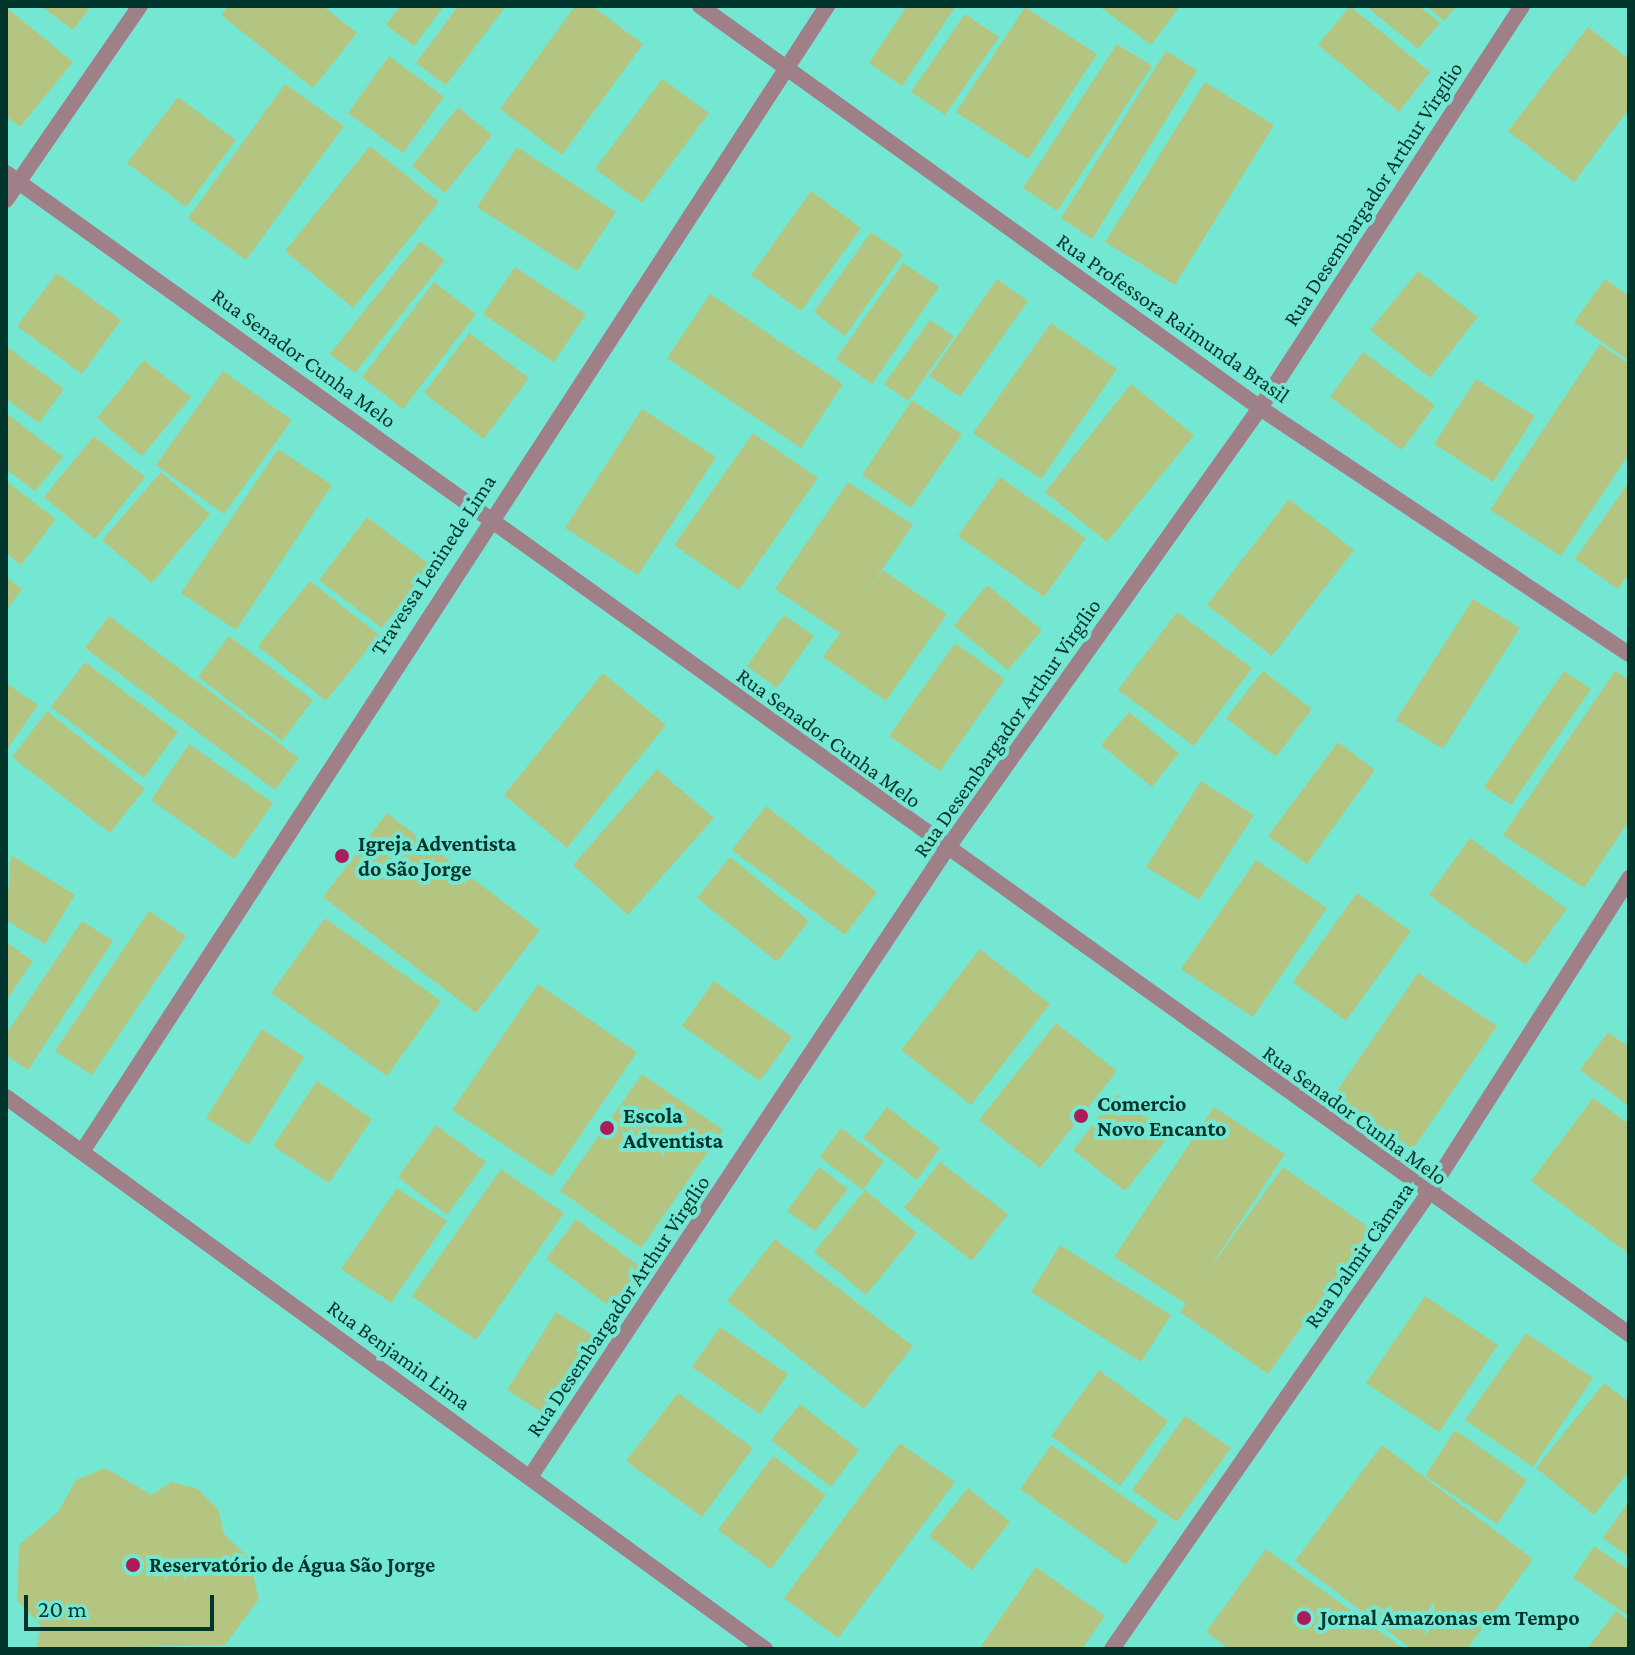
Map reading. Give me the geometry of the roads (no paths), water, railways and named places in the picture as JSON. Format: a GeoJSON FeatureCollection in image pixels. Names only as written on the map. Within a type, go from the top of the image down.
{"type":"FeatureCollection","features":[{"type":"Feature","properties":{"kind":"street"},"geometry":{"type":"LineString","coordinates":[[6,200],[12,177],[140,6]]}},
{"type":"Feature","properties":{"kind":"street","name":"Rua Professora Raimunda Brasil"},"geometry":{"type":"LineString","coordinates":[[700,6],[1260,408],[1629,654]]}},
{"type":"Feature","properties":{"kind":"street","name":"Travessa Leninede Lima"},"geometry":{"type":"LineString","coordinates":[[82,1152],[488,520],[827,6]]}},
{"type":"Feature","properties":{"kind":"street","name":"Rua Desembargador Arthur Virgílio"},"geometry":{"type":"LineString","coordinates":[[530,1477],[946,850],[1260,408],[1522,6]]}},
{"type":"Feature","properties":{"kind":"street","name":"Rua Senador Cunha Melo"},"geometry":{"type":"LineString","coordinates":[[12,177],[946,850],[1629,1334]]}},
{"type":"Feature","properties":{"kind":"street","name":"Rua Dalmir Câmara"},"geometry":{"type":"LineString","coordinates":[[1112,1649],[1428,1194],[1629,878]]}},
{"type":"Feature","properties":{"kind":"street","name":"Rua Benjamin Lima"},"geometry":{"type":"LineString","coordinates":[[6,1097],[765,1649]]}},
{"type":"Feature","properties":{"kind":"place","name":"Igreja Adventista do São Jorge"},"geometry":{"type":"Point","coordinates":[342,856]}},
{"type":"Feature","properties":{"kind":"place","name":"Comercio Novo Encanto"},"geometry":{"type":"Point","coordinates":[1081,1116]}},
{"type":"Feature","properties":{"kind":"place","name":"Escola Adventista"},"geometry":{"type":"Point","coordinates":[607,1128]}},
{"type":"Feature","properties":{"kind":"place","name":"Reservatório de Água São Jorge"},"geometry":{"type":"Point","coordinates":[133,1565]}},
{"type":"Feature","properties":{"kind":"place","name":"Jornal Amazonas em Tempo"},"geometry":{"type":"Point","coordinates":[1304,1618]}}]}
